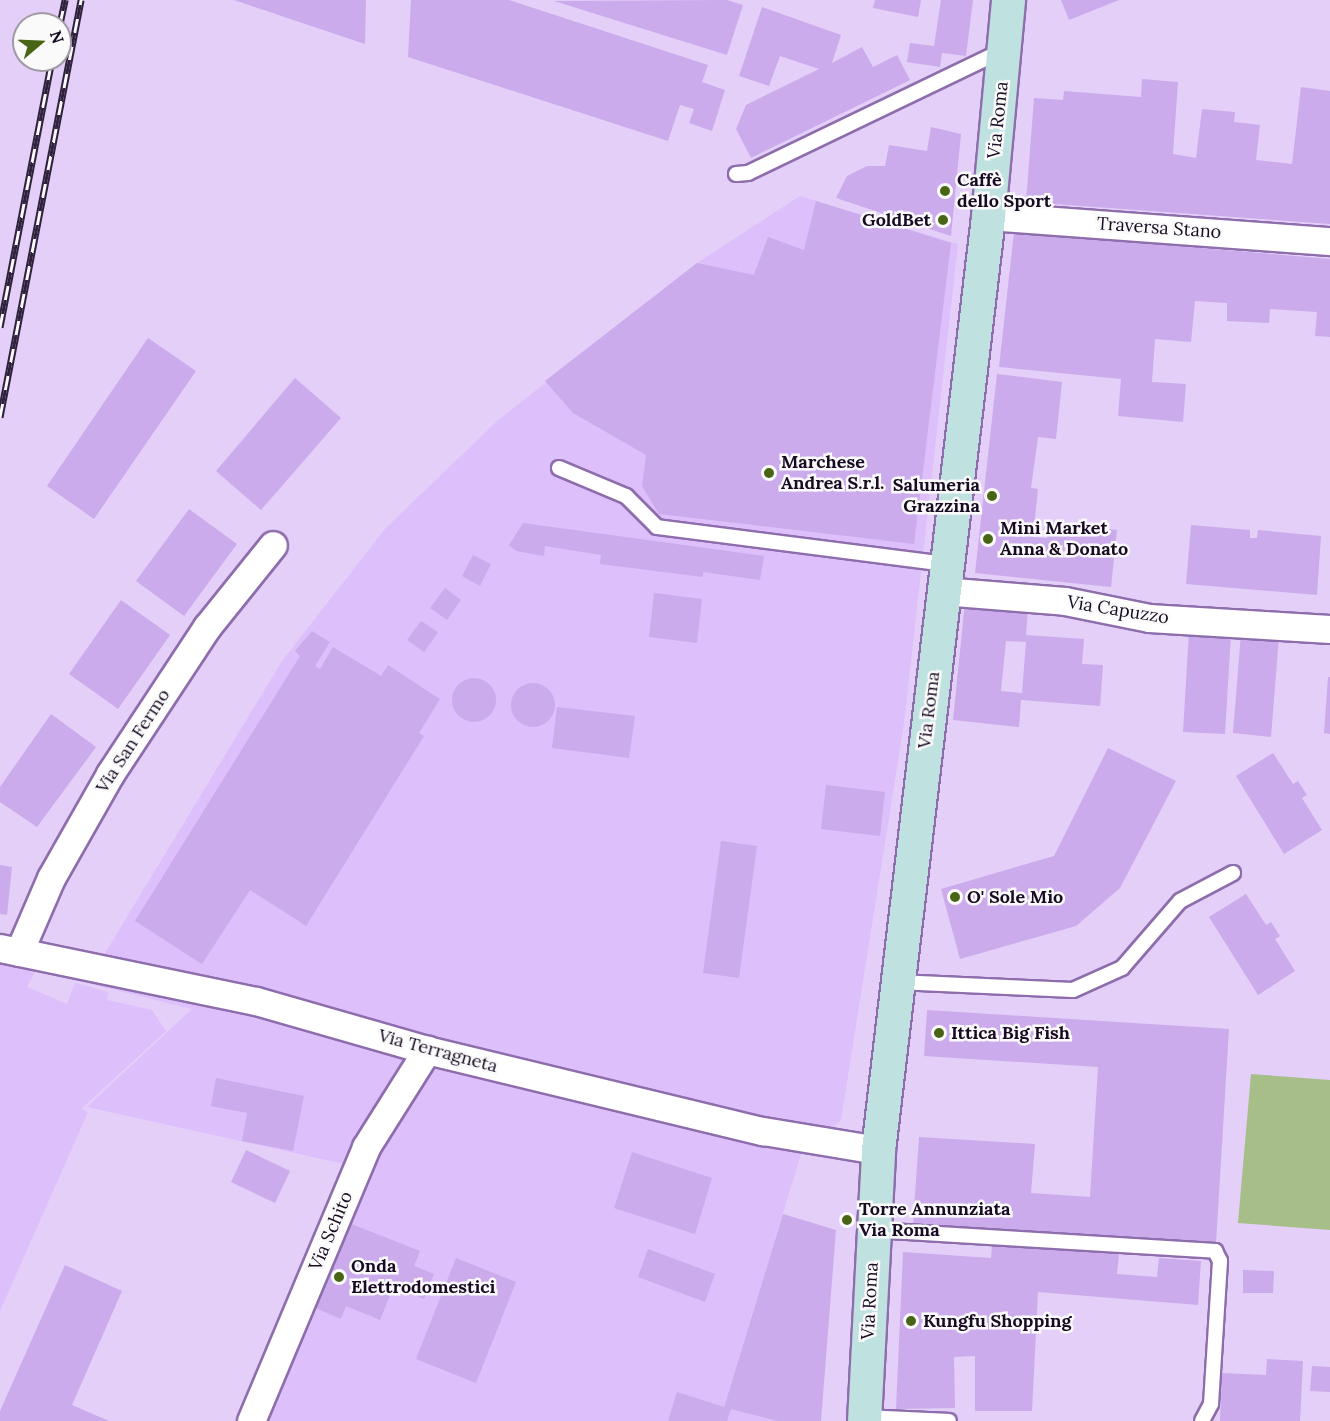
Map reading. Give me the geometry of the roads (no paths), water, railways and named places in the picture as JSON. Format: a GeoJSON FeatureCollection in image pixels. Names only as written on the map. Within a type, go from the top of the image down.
{"type":"FeatureCollection","features":[{"type":"Feature","properties":{"kind":"street","name":"Via Roma"},"geometry":{"type":"LineString","coordinates":[[865,1419],[878,1150],[988,216],[1008,0]]}},
{"type":"Feature","properties":{"kind":"street","name":"Traversa Stano"},"geometry":{"type":"LineString","coordinates":[[988,216],[1330,241]]}},
{"type":"Feature","properties":{"kind":"street","name":"Via San Fermo"},"geometry":{"type":"LineString","coordinates":[[10,950],[110,774],[207,627],[273,544]]}},
{"type":"Feature","properties":{"kind":"street","name":"Via Capuzzo"},"geometry":{"type":"LineString","coordinates":[[944,578],[1149,618],[1330,629]]}},
{"type":"Feature","properties":{"kind":"street","name":"Via Terragneta"},"geometry":{"type":"LineString","coordinates":[[10,950],[256,1001],[427,1050],[763,1131],[878,1150]]}},
{"type":"Feature","properties":{"kind":"street","name":"Via Schito"},"geometry":{"type":"LineString","coordinates":[[251,1421],[366,1147],[427,1050]]}},
{"type":"Feature","properties":{"kind":"lane"},"geometry":{"type":"LineString","coordinates":[[736,174],[748,173],[1003,51]]}},
{"type":"Feature","properties":{"kind":"lane"},"geometry":{"type":"LineString","coordinates":[[559,468],[626,496],[657,527],[944,578]]}},
{"type":"Feature","properties":{"kind":"lane"},"geometry":{"type":"LineString","coordinates":[[897,982],[1073,990],[1122,968],[1180,901],[1233,873]]}},
{"type":"Feature","properties":{"kind":"lane"},"geometry":{"type":"LineString","coordinates":[[874,1230],[1215,1251],[1220,1262],[1211,1404],[1202,1421]]}},
{"type":"Feature","properties":{"kind":"lane"},"geometry":{"type":"LineString","coordinates":[[865,1419],[949,1421]]}},
{"type":"Feature","properties":{"kind":"railway"},"geometry":{"type":"LineString","coordinates":[[62,12],[65,0]]}},
{"type":"Feature","properties":{"kind":"railway"},"geometry":{"type":"LineString","coordinates":[[0,417],[81,0]]}},
{"type":"Feature","properties":{"kind":"railway"},"geometry":{"type":"LineString","coordinates":[[0,327],[50,72]]}},
{"type":"Feature","properties":{"kind":"place","name":"Caffè dello Sport"},"geometry":{"type":"Point","coordinates":[945,191]}},
{"type":"Feature","properties":{"kind":"place","name":"GoldBet"},"geometry":{"type":"Point","coordinates":[943,220]}},
{"type":"Feature","properties":{"kind":"place","name":"Marchese Andrea S.r.l."},"geometry":{"type":"Point","coordinates":[769,473]}},
{"type":"Feature","properties":{"kind":"place","name":"Salumeria Grazzina"},"geometry":{"type":"Point","coordinates":[992,496]}},
{"type":"Feature","properties":{"kind":"place","name":"Mini Market Anna & Donato"},"geometry":{"type":"Point","coordinates":[988,539]}},
{"type":"Feature","properties":{"kind":"place","name":"O' Sole Mio"},"geometry":{"type":"Point","coordinates":[955,897]}},
{"type":"Feature","properties":{"kind":"place","name":"Ittica Big Fish"},"geometry":{"type":"Point","coordinates":[939,1033]}},
{"type":"Feature","properties":{"kind":"place","name":"Torre Annunziata Via Roma"},"geometry":{"type":"Point","coordinates":[847,1220]}},
{"type":"Feature","properties":{"kind":"place","name":"Onda Elettrodomestici"},"geometry":{"type":"Point","coordinates":[339,1277]}},
{"type":"Feature","properties":{"kind":"place","name":"Kungfu Shopping"},"geometry":{"type":"Point","coordinates":[911,1321]}}]}
